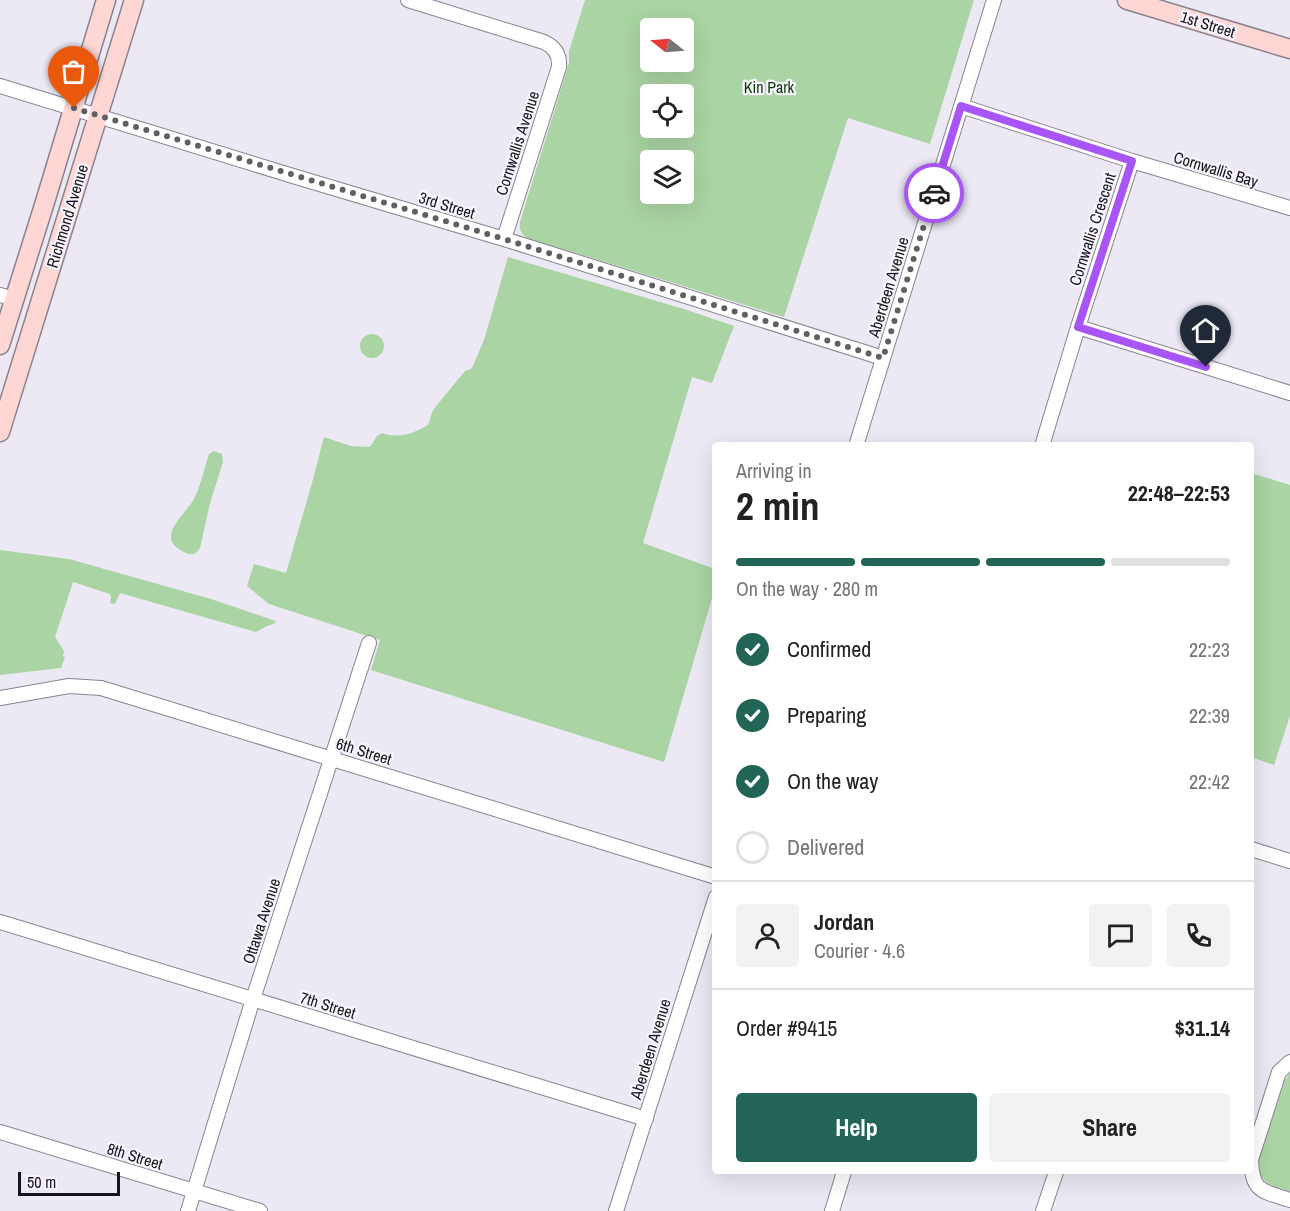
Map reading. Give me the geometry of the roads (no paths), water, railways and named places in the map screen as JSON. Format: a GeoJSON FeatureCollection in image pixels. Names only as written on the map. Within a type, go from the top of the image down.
{"type":"FeatureCollection","features":[{"type":"Feature","properties":{"kind":"main road","name":"Richmond Avenue"},"geometry":{"type":"LineString","coordinates":[[0,345],[7,297],[74,108],[106,0]]}},
{"type":"Feature","properties":{"kind":"main road","name":"Richmond Avenue"},"geometry":{"type":"LineString","coordinates":[[0,432],[134,0]]}},
{"type":"Feature","properties":{"kind":"main road","name":"1st Street"},"geometry":{"type":"LineString","coordinates":[[1127,0],[1290,49]]}},
{"type":"Feature","properties":{"kind":"street","name":"Cornwallis Avenue"},"geometry":{"type":"LineString","coordinates":[[408,0],[544,42],[553,47],[559,56],[559,67],[504,239]]}},
{"type":"Feature","properties":{"kind":"street","name":"Aberdeen Avenue"},"geometry":{"type":"LineString","coordinates":[[857,442],[994,0]]}},
{"type":"Feature","properties":{"kind":"street","name":"3rd Street"},"geometry":{"type":"LineString","coordinates":[[0,86],[504,239],[883,358]]}},
{"type":"Feature","properties":{"kind":"street","name":"Cornwallis Crescent"},"geometry":{"type":"LineString","coordinates":[[961,106],[1132,161],[1043,442]]}},
{"type":"Feature","properties":{"kind":"street","name":"Cornwallis Bay"},"geometry":{"type":"LineString","coordinates":[[1132,161],[1290,208]]}},
{"type":"Feature","properties":{"kind":"street"},"geometry":{"type":"LineString","coordinates":[[1078,327],[1290,393]]}},
{"type":"Feature","properties":{"kind":"street","name":"Ottawa Avenue"},"geometry":{"type":"LineString","coordinates":[[189,1211],[253,999],[369,643]]}},
{"type":"Feature","properties":{"kind":"street","name":"6th Street"},"geometry":{"type":"LineString","coordinates":[[0,698],[69,686],[101,688],[712,876]]}},
{"type":"Feature","properties":{"kind":"street"},"geometry":{"type":"LineString","coordinates":[[1254,850],[1290,861]]}},
{"type":"Feature","properties":{"kind":"street","name":"Aberdeen Avenue"},"geometry":{"type":"LineString","coordinates":[[616,1211],[712,910]]}},
{"type":"Feature","properties":{"kind":"street","name":"7th Street"},"geometry":{"type":"LineString","coordinates":[[0,922],[646,1119]]}},
{"type":"Feature","properties":{"kind":"street"},"geometry":{"type":"LineString","coordinates":[[1254,1150],[1277,1077],[1282,1068],[1290,1062]]}},
{"type":"Feature","properties":{"kind":"street","name":"8th Street"},"geometry":{"type":"LineString","coordinates":[[0,1132],[260,1211]]}},
{"type":"Feature","properties":{"kind":"street"},"geometry":{"type":"LineString","coordinates":[[832,1211],[843,1174]]}},
{"type":"Feature","properties":{"kind":"street"},"geometry":{"type":"LineString","coordinates":[[1043,1211],[1055,1174]]}},
{"type":"Feature","properties":{"kind":"street"},"geometry":{"type":"LineString","coordinates":[[1252,1174],[1255,1184],[1263,1192],[1290,1200]]}},
{"type":"Feature","properties":{"kind":"park label","name":"Kin Park"},"geometry":{"type":"Point","coordinates":[769,87]}}]}
